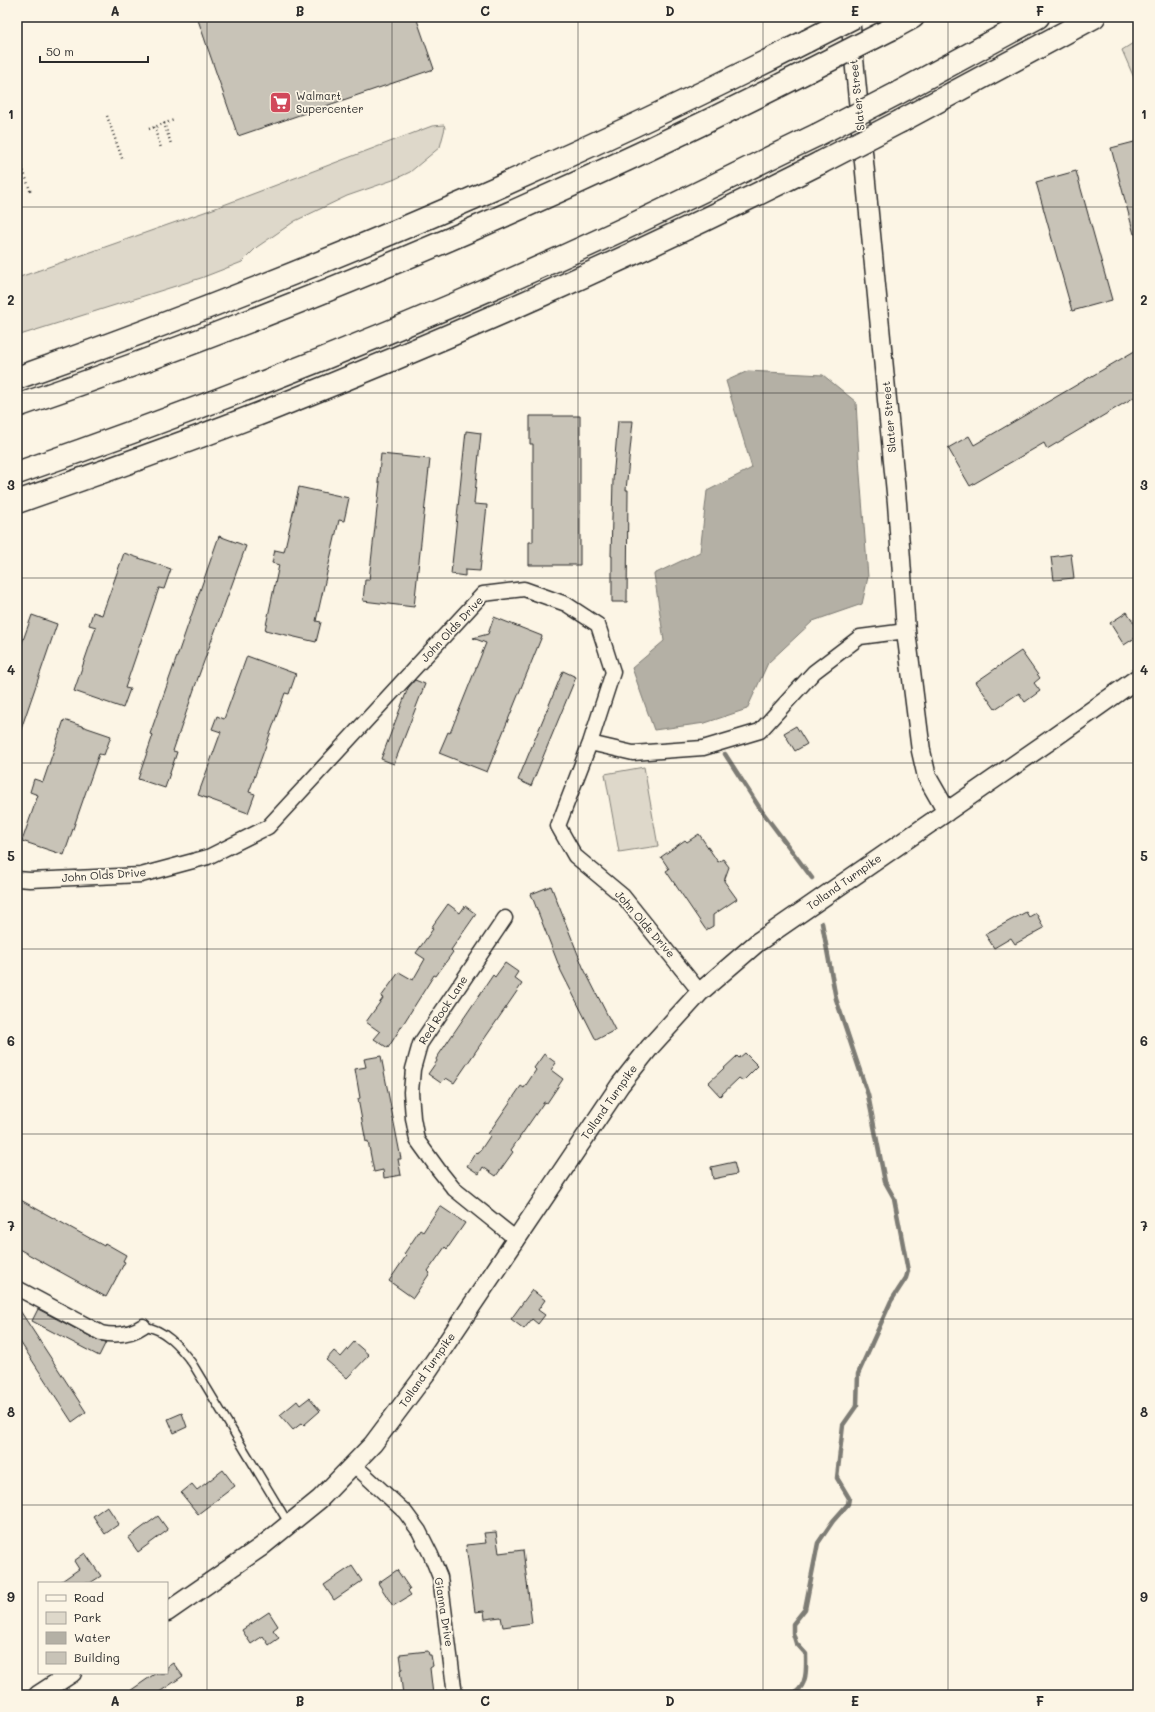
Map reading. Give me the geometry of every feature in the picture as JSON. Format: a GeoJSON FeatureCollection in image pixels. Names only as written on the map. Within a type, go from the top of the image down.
{"type":"FeatureCollection","features":[{"type":"Feature","properties":{"kind":"highway"},"geometry":{"type":"LineString","coordinates":[[17,378],[238,296],[414,224],[643,122],[854,17]]}},
{"type":"Feature","properties":{"kind":"highway"},"geometry":{"type":"LineString","coordinates":[[17,406],[242,324],[439,244],[638,154],[810,70],[913,17]]}},
{"type":"Feature","properties":{"kind":"highway"},"geometry":{"type":"LineString","coordinates":[[17,473],[138,430],[270,380],[444,308],[613,234],[816,135],[898,93],[1038,17]]}},
{"type":"Feature","properties":{"kind":"highway"},"geometry":{"type":"LineString","coordinates":[[17,502],[262,412],[410,352],[650,246],[820,163],[1094,17]]}},
{"type":"Feature","properties":{"kind":"street","name":"Slater Street"},"geometry":{"type":"LineString","coordinates":[[850,17],[897,503],[906,631],[921,751],[927,777],[946,812]]}},
{"type":"Feature","properties":{"kind":"street","name":"John Olds Drive"},"geometry":{"type":"LineString","coordinates":[[17,879],[30,880],[141,874],[208,857],[268,827],[483,594],[524,589],[566,604],[598,625],[613,672],[590,742],[558,826],[575,856],[623,896],[700,992]]}},
{"type":"Feature","properties":{"kind":"street"},"geometry":{"type":"LineString","coordinates":[[590,742],[633,753],[703,748],[760,731],[814,672],[860,637],[906,631]]}},
{"type":"Feature","properties":{"kind":"street","name":"Tolland Turnpike"},"geometry":{"type":"LineString","coordinates":[[168,1611],[261,1548],[320,1499],[373,1444],[427,1372],[620,1085],[650,1047],[700,992],[758,942],[1136,683]]}},
{"type":"Feature","properties":{"kind":"street","name":"Red Rock Lane"},"geometry":{"type":"LineString","coordinates":[[505,918],[420,1044],[412,1069],[411,1092],[413,1118],[417,1140],[454,1189],[516,1239]]}},
{"type":"Feature","properties":{"kind":"street"},"geometry":{"type":"LineString","coordinates":[[17,1288],[101,1333],[110,1335],[123,1334],[143,1326]]}},
{"type":"Feature","properties":{"kind":"street","name":"Gianna Drive"},"geometry":{"type":"LineString","coordinates":[[353,1464],[405,1512],[419,1531],[431,1555],[440,1577],[455,1695]]}},
{"type":"Feature","properties":{"kind":"street"},"geometry":{"type":"LineString","coordinates":[[38,1695],[70,1674]]}},
{"type":"Feature","properties":{"kind":"lane"},"geometry":{"type":"LineString","coordinates":[[143,1326],[165,1334],[179,1346],[192,1363],[289,1524]]}},
{"type":"Feature","properties":{"kind":"path"},"geometry":{"type":"LineString","coordinates":[[107,116],[123,161]]}},
{"type":"Feature","properties":{"kind":"path"},"geometry":{"type":"LineString","coordinates":[[149,129],[174,120]]}},
{"type":"Feature","properties":{"kind":"path"},"geometry":{"type":"LineString","coordinates":[[164,124],[171,144]]}},
{"type":"Feature","properties":{"kind":"path"},"geometry":{"type":"LineString","coordinates":[[154,127],[161,148]]}},
{"type":"Feature","properties":{"kind":"path"},"geometry":{"type":"LineString","coordinates":[[17,152],[31,193]]}},
{"type":"Feature","properties":{"kind":"green space"},"geometry":{"type":"Polygon","coordinates":[[[1138,40],[1138,87],[1122,50],[1138,40]]]}},
{"type":"Feature","properties":{"kind":"green space"},"geometry":{"type":"Polygon","coordinates":[[[444,125],[445,128],[440,147],[410,172],[393,180],[347,196],[295,221],[257,247],[242,262],[201,278],[17,336],[17,278],[213,209],[432,126],[444,125]]]}},
{"type":"Feature","properties":{"kind":"green space"},"geometry":{"type":"Polygon","coordinates":[[[644,767],[658,846],[619,852],[605,774],[644,767]]]}},
{"type":"Feature","properties":{"kind":"water"},"geometry":{"type":"Polygon","coordinates":[[[748,371],[823,375],[856,402],[868,577],[862,604],[813,621],[768,663],[747,709],[705,723],[654,730],[632,668],[664,641],[654,574],[700,552],[707,491],[752,468],[726,381],[748,371]]]}},
{"type":"Feature","properties":{"kind":"building","name":"Walmart Supercenter"},"geometry":{"type":"Polygon","coordinates":[[[197,17],[416,17],[434,69],[238,136],[197,17]]]}},
{"type":"Feature","properties":{"kind":"building"},"geometry":{"type":"Polygon","coordinates":[[[1138,141],[1138,233],[1134,234],[1111,148],[1138,141]]]}},
{"type":"Feature","properties":{"kind":"building"},"geometry":{"type":"Polygon","coordinates":[[[1076,171],[1112,300],[1072,311],[1036,182],[1076,171]]]}},
{"type":"Feature","properties":{"kind":"building"},"geometry":{"type":"Polygon","coordinates":[[[1138,349],[1138,395],[1047,449],[1044,443],[970,486],[948,448],[969,436],[974,445],[1138,349]]]}},
{"type":"Feature","properties":{"kind":"building"},"geometry":{"type":"Polygon","coordinates":[[[530,416],[580,416],[580,565],[529,565],[529,542],[533,542],[533,444],[530,444],[530,416]]]}},
{"type":"Feature","properties":{"kind":"building"},"geometry":{"type":"Polygon","coordinates":[[[618,421],[633,421],[626,490],[628,490],[627,602],[612,602],[611,556],[613,480],[618,421]]]}},
{"type":"Feature","properties":{"kind":"building"},"geometry":{"type":"Polygon","coordinates":[[[466,431],[481,433],[474,504],[487,505],[480,571],[465,570],[465,576],[451,574],[466,431]]]}},
{"type":"Feature","properties":{"kind":"building"},"geometry":{"type":"Polygon","coordinates":[[[381,454],[430,459],[414,607],[363,601],[365,580],[369,580],[380,482],[378,482],[381,454]]]}},
{"type":"Feature","properties":{"kind":"building"},"geometry":{"type":"Polygon","coordinates":[[[299,487],[349,498],[344,521],[339,520],[316,621],[321,622],[316,642],[265,630],[279,565],[272,563],[275,550],[284,552],[299,487]]]}},
{"type":"Feature","properties":{"kind":"building"},"geometry":{"type":"Polygon","coordinates":[[[219,536],[246,546],[173,751],[177,752],[165,788],[138,779],[153,735],[150,734],[219,536]]]}},
{"type":"Feature","properties":{"kind":"building"},"geometry":{"type":"Polygon","coordinates":[[[124,553],[171,569],[164,589],[159,588],[125,688],[130,689],[123,708],[74,691],[96,627],[89,625],[93,612],[102,615],[124,553]]]}},
{"type":"Feature","properties":{"kind":"building"},"geometry":{"type":"Polygon","coordinates":[[[1071,554],[1074,578],[1054,580],[1051,557],[1071,554]]]}},
{"type":"Feature","properties":{"kind":"building"},"geometry":{"type":"Polygon","coordinates":[[[1127,612],[1138,629],[1138,636],[1124,645],[1110,623],[1127,612]]]}},
{"type":"Feature","properties":{"kind":"building"},"geometry":{"type":"Polygon","coordinates":[[[32,615],[57,624],[19,735],[17,734],[17,657],[32,615]]]}},
{"type":"Feature","properties":{"kind":"building"},"geometry":{"type":"Polygon","coordinates":[[[494,617],[542,636],[487,772],[439,753],[448,732],[450,733],[486,643],[473,638],[488,634],[494,617]]]}},
{"type":"Feature","properties":{"kind":"building"},"geometry":{"type":"Polygon","coordinates":[[[1021,651],[1040,678],[1034,683],[1040,691],[1025,702],[1019,693],[995,709],[976,682],[1021,651]]]}},
{"type":"Feature","properties":{"kind":"building"},"geometry":{"type":"Polygon","coordinates":[[[247,656],[296,674],[289,694],[285,693],[249,792],[255,794],[248,813],[198,795],[221,732],[212,729],[217,716],[224,719],[247,656]]]}},
{"type":"Feature","properties":{"kind":"building"},"geometry":{"type":"Polygon","coordinates":[[[563,671],[576,677],[531,786],[518,780],[563,671]]]}},
{"type":"Feature","properties":{"kind":"building"},"geometry":{"type":"Polygon","coordinates":[[[415,680],[425,684],[394,764],[381,759],[408,688],[415,680]]]}},
{"type":"Feature","properties":{"kind":"building"},"geometry":{"type":"Polygon","coordinates":[[[64,720],[111,736],[104,755],[99,754],[64,855],[22,841],[38,795],[30,792],[34,779],[43,782],[64,720]]]}},
{"type":"Feature","properties":{"kind":"building"},"geometry":{"type":"Polygon","coordinates":[[[796,726],[807,744],[795,751],[784,733],[796,726]]]}},
{"type":"Feature","properties":{"kind":"building"},"geometry":{"type":"Polygon","coordinates":[[[699,834],[718,862],[723,859],[729,867],[724,881],[737,899],[713,915],[713,926],[706,930],[666,871],[669,869],[661,857],[685,840],[687,842],[699,834]]]}},
{"type":"Feature","properties":{"kind":"building"},"geometry":{"type":"Polygon","coordinates":[[[551,886],[583,967],[615,1030],[596,1040],[561,971],[531,894],[551,886]]]}},
{"type":"Feature","properties":{"kind":"building"},"geometry":{"type":"Polygon","coordinates":[[[448,904],[460,913],[465,906],[476,914],[451,950],[453,952],[436,976],[434,975],[388,1048],[374,1039],[380,1032],[366,1022],[383,998],[381,997],[399,972],[413,980],[425,959],[416,953],[448,904]]]}},
{"type":"Feature","properties":{"kind":"building"},"geometry":{"type":"Polygon","coordinates":[[[1026,912],[1029,917],[1036,913],[1044,928],[1015,944],[1011,938],[994,948],[985,934],[1026,912]]]}},
{"type":"Feature","properties":{"kind":"building"},"geometry":{"type":"Polygon","coordinates":[[[505,963],[518,972],[514,978],[522,984],[454,1083],[446,1078],[441,1083],[428,1074],[437,1061],[436,1059],[493,975],[495,977],[505,963]]]}},
{"type":"Feature","properties":{"kind":"building"},"geometry":{"type":"Polygon","coordinates":[[[745,1053],[758,1066],[743,1081],[739,1078],[720,1096],[708,1083],[737,1056],[739,1058],[745,1053]]]}},
{"type":"Feature","properties":{"kind":"building"},"geometry":{"type":"Polygon","coordinates":[[[544,1054],[556,1063],[551,1070],[563,1079],[547,1103],[544,1102],[511,1150],[513,1152],[496,1176],[483,1167],[479,1174],[467,1166],[476,1152],[478,1154],[490,1136],[488,1134],[521,1086],[524,1088],[536,1070],[534,1068],[544,1054]]]}},
{"type":"Feature","properties":{"kind":"building"},"geometry":{"type":"Polygon","coordinates":[[[381,1056],[401,1159],[398,1159],[401,1175],[384,1178],[383,1170],[374,1172],[368,1141],[366,1142],[358,1099],[360,1098],[355,1069],[366,1067],[364,1059],[381,1056]]]}},
{"type":"Feature","properties":{"kind":"building"},"geometry":{"type":"Polygon","coordinates":[[[734,1162],[737,1174],[713,1179],[711,1167],[734,1162]]]}},
{"type":"Feature","properties":{"kind":"building"},"geometry":{"type":"Polygon","coordinates":[[[17,1198],[104,1246],[105,1243],[126,1255],[123,1261],[125,1262],[106,1297],[17,1248],[17,1198]]]}},
{"type":"Feature","properties":{"kind":"building"},"geometry":{"type":"Polygon","coordinates":[[[440,1206],[465,1223],[447,1249],[445,1247],[428,1271],[430,1273],[413,1298],[389,1281],[406,1256],[404,1254],[420,1230],[423,1232],[440,1206]]]}},
{"type":"Feature","properties":{"kind":"building"},"geometry":{"type":"Polygon","coordinates":[[[532,1290],[545,1300],[538,1310],[545,1315],[538,1324],[532,1319],[524,1329],[511,1319],[532,1290]]]}},
{"type":"Feature","properties":{"kind":"building"},"geometry":{"type":"Polygon","coordinates":[[[17,1306],[86,1412],[72,1422],[17,1337],[17,1306]]]}},
{"type":"Feature","properties":{"kind":"building"},"geometry":{"type":"Polygon","coordinates":[[[38,1309],[97,1340],[106,1342],[99,1356],[32,1321],[38,1309]]]}},
{"type":"Feature","properties":{"kind":"building"},"geometry":{"type":"Polygon","coordinates":[[[354,1342],[369,1355],[347,1378],[326,1360],[334,1351],[341,1357],[354,1342]]]}},
{"type":"Feature","properties":{"kind":"building"},"geometry":{"type":"Polygon","coordinates":[[[309,1398],[320,1411],[304,1425],[302,1423],[293,1430],[280,1415],[297,1401],[300,1405],[309,1398]]]}},
{"type":"Feature","properties":{"kind":"building"},"geometry":{"type":"Polygon","coordinates":[[[182,1413],[187,1427],[174,1433],[168,1419],[182,1413]]]}},
{"type":"Feature","properties":{"kind":"building"},"geometry":{"type":"Polygon","coordinates":[[[223,1470],[235,1486],[198,1514],[181,1493],[192,1484],[197,1490],[223,1470]]]}},
{"type":"Feature","properties":{"kind":"building"},"geometry":{"type":"Polygon","coordinates":[[[107,1506],[119,1524],[105,1534],[93,1516],[107,1506]]]}},
{"type":"Feature","properties":{"kind":"building"},"geometry":{"type":"Polygon","coordinates":[[[158,1516],[168,1530],[138,1552],[128,1538],[158,1516]]]}},
{"type":"Feature","properties":{"kind":"building"},"geometry":{"type":"Polygon","coordinates":[[[496,1532],[499,1553],[523,1550],[532,1623],[503,1627],[501,1617],[485,1619],[484,1611],[475,1612],[466,1545],[486,1543],[484,1533],[496,1532]]]}},
{"type":"Feature","properties":{"kind":"building"},"geometry":{"type":"Polygon","coordinates":[[[85,1553],[101,1576],[92,1582],[60,1582],[79,1569],[74,1561],[85,1553]]]}},
{"type":"Feature","properties":{"kind":"building"},"geometry":{"type":"Polygon","coordinates":[[[352,1566],[362,1581],[334,1600],[324,1585],[352,1566]]]}},
{"type":"Feature","properties":{"kind":"building"},"geometry":{"type":"Polygon","coordinates":[[[397,1570],[410,1589],[408,1591],[411,1595],[393,1606],[378,1583],[397,1570]]]}},
{"type":"Feature","properties":{"kind":"building"},"geometry":{"type":"Polygon","coordinates":[[[269,1612],[278,1626],[273,1630],[279,1638],[269,1645],[263,1636],[251,1644],[242,1630],[269,1612]]]}},
{"type":"Feature","properties":{"kind":"building"},"geometry":{"type":"Polygon","coordinates":[[[428,1651],[429,1655],[431,1655],[433,1666],[430,1668],[433,1695],[403,1695],[400,1654],[428,1651]]]}},
{"type":"Feature","properties":{"kind":"building"},"geometry":{"type":"Polygon","coordinates":[[[173,1663],[183,1676],[155,1695],[124,1695],[155,1674],[168,1674],[168,1666],[173,1663]]]}},
{"type":"Feature","properties":{"kind":"waterway"},"geometry":{"type":"LineString","coordinates":[[725,754],[761,810],[812,878]]}},
{"type":"Feature","properties":{"kind":"waterway"},"geometry":{"type":"LineString","coordinates":[[781,1695],[796,1692],[803,1684],[806,1669],[806,1654],[796,1643],[793,1633],[793,1624],[805,1609],[818,1543],[833,1521],[848,1504],[849,1498],[837,1478],[843,1425],[857,1405],[858,1374],[891,1301],[906,1278],[908,1271],[894,1198],[885,1182],[868,1095],[836,999],[822,923]]}},
{"type":"Feature","properties":{"kind":"place","name":"Walmart Supercenter"},"geometry":{"type":"Point","coordinates":[281,102]}}]}
